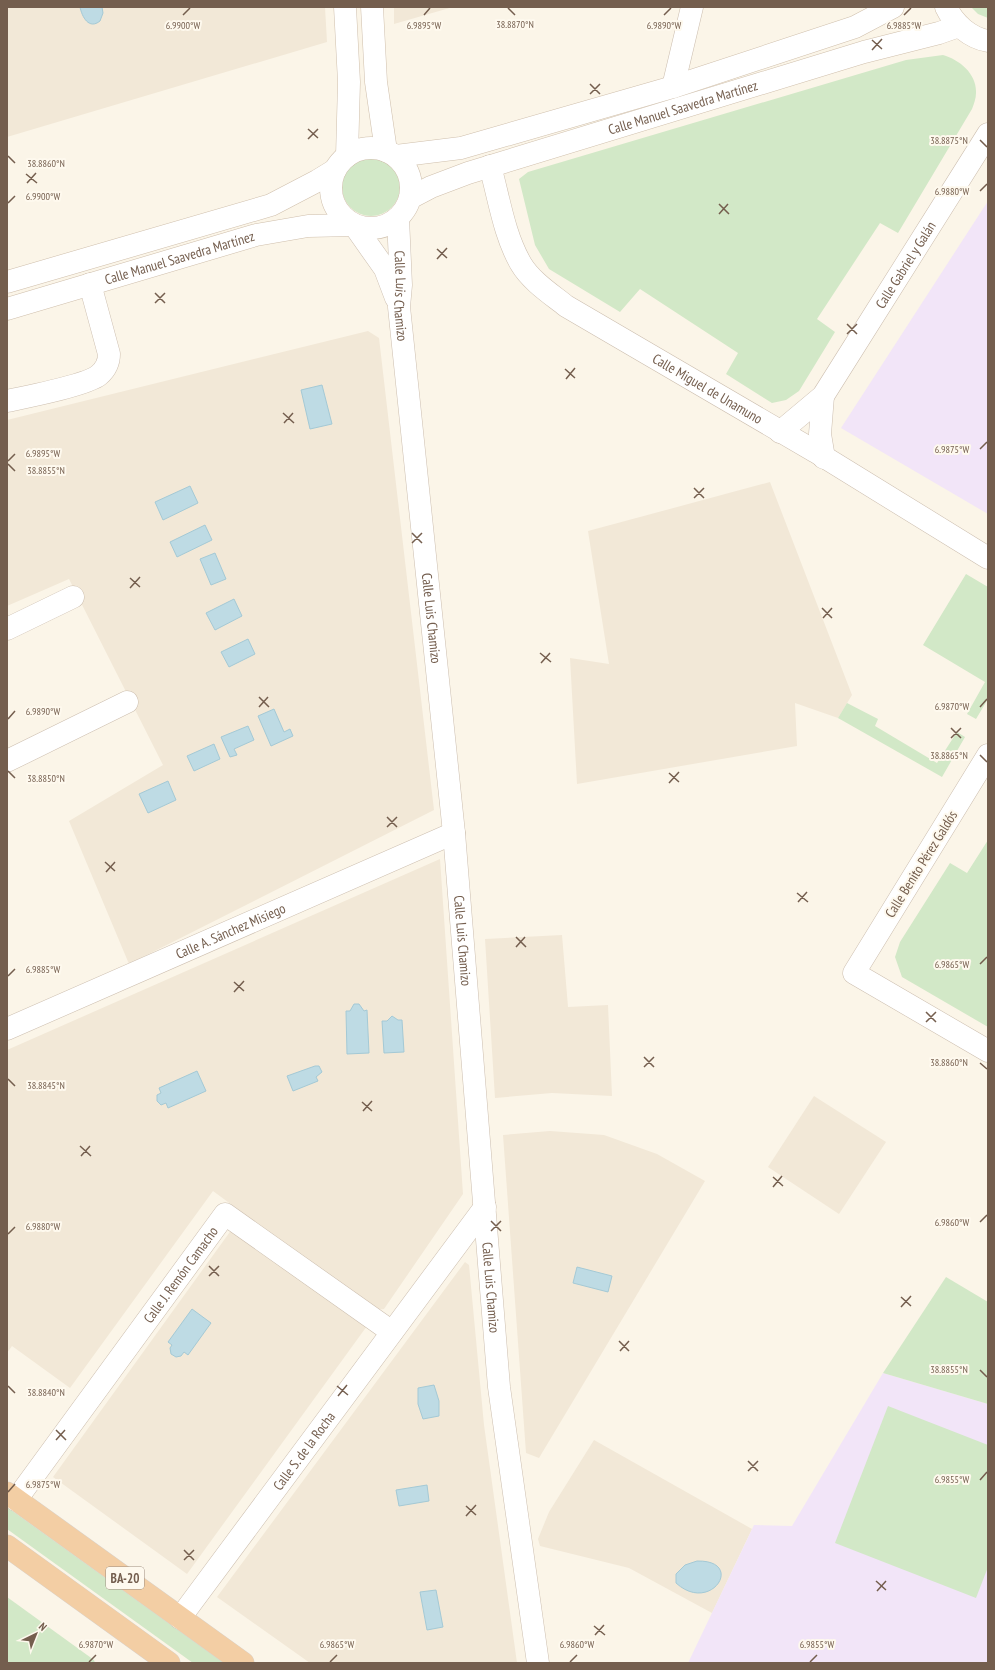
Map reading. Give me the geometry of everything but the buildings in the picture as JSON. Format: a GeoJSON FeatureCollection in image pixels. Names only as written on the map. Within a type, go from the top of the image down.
{"type":"FeatureCollection","features":[{"type":"Feature","properties":{"kind":"highway","name":"BA-20"},"geometry":{"type":"LineString","coordinates":[[11,1497],[243,1663]]}},
{"type":"Feature","properties":{"kind":"highway"},"geometry":{"type":"LineString","coordinates":[[7,1546],[156,1659]]}},
{"type":"Feature","properties":{"kind":"street"},"geometry":{"type":"LineString","coordinates":[[341,163],[363,148],[375,148],[391,154],[404,165],[409,175],[412,187],[406,209],[389,225],[378,228],[366,228],[354,225],[345,219],[333,202],[331,181],[341,163],[349,82],[345,7]]}},
{"type":"Feature","properties":{"kind":"street"},"geometry":{"type":"LineString","coordinates":[[372,7],[376,82],[391,154]]}},
{"type":"Feature","properties":{"kind":"street"},"geometry":{"type":"LineString","coordinates":[[673,87],[692,7]]}},
{"type":"Feature","properties":{"kind":"street","name":"Calle Manuel Saavedra Martínez"},"geometry":{"type":"LineString","coordinates":[[391,154],[461,148],[673,87],[855,27],[893,7]]}},
{"type":"Feature","properties":{"kind":"street"},"geometry":{"type":"LineString","coordinates":[[946,7],[959,26],[986,42]]}},
{"type":"Feature","properties":{"kind":"street","name":"Calle Manuel Saavedra Martínez"},"geometry":{"type":"LineString","coordinates":[[410,198],[454,178],[490,166],[864,52],[939,33],[959,26]]}},
{"type":"Feature","properties":{"kind":"street","name":"Calle Gabriel y Galán"},"geometry":{"type":"LineString","coordinates":[[780,432],[823,396],[988,134]]}},
{"type":"Feature","properties":{"kind":"street","name":"Calle Manuel Saavedra Martínez"},"geometry":{"type":"LineString","coordinates":[[7,282],[271,205],[317,181],[341,163]]}},
{"type":"Feature","properties":{"kind":"street","name":"Calle Miguel de Unamuno"},"geometry":{"type":"LineString","coordinates":[[490,166],[513,244],[521,264],[537,282],[566,306],[824,458],[988,558]]}},
{"type":"Feature","properties":{"kind":"street","name":"Calle Luis Chamizo"},"geometry":{"type":"LineString","coordinates":[[398,218],[402,285],[399,307],[454,833],[499,1387],[538,1663]]}},
{"type":"Feature","properties":{"kind":"street"},"geometry":{"type":"LineString","coordinates":[[354,225],[385,269],[399,307]]}},
{"type":"Feature","properties":{"kind":"street","name":"Calle Manuel Saavedra Martínez"},"geometry":{"type":"LineString","coordinates":[[7,309],[256,235],[308,226],[354,225]]}},
{"type":"Feature","properties":{"kind":"street"},"geometry":{"type":"LineString","coordinates":[[7,401],[91,380],[104,370],[109,363],[109,354],[90,284]]}},
{"type":"Feature","properties":{"kind":"street","name":"Calle Gabriel y Galán"},"geometry":{"type":"LineString","coordinates":[[823,396],[820,434],[824,458]]}},
{"type":"Feature","properties":{"kind":"street"},"geometry":{"type":"LineString","coordinates":[[7,629],[73,597]]}},
{"type":"Feature","properties":{"kind":"street"},"geometry":{"type":"LineString","coordinates":[[7,761],[127,702]]}},
{"type":"Feature","properties":{"kind":"street","name":"Calle Benito Pérez Galdós"},"geometry":{"type":"LineString","coordinates":[[988,755],[854,973],[988,1051]]}},
{"type":"Feature","properties":{"kind":"street","name":"Calle A. Sánchez Misiego"},"geometry":{"type":"LineString","coordinates":[[7,1028],[454,833]]}},
{"type":"Feature","properties":{"kind":"street","name":"Calle S. de la Rocha"},"geometry":{"type":"LineString","coordinates":[[180,1618],[485,1207]]}},
{"type":"Feature","properties":{"kind":"street","name":"Calle J. Remón Camacho"},"geometry":{"type":"LineString","coordinates":[[11,1497],[225,1214],[392,1332]]}},
{"type":"Feature","properties":{"kind":"shaded area"},"geometry":{"type":"Polygon","coordinates":[[[7,7],[325,7],[327,42],[7,137],[7,7]]]}},
{"type":"Feature","properties":{"kind":"shaded area"},"geometry":{"type":"Polygon","coordinates":[[[394,7],[453,7],[394,24],[394,7]]]}},
{"type":"Feature","properties":{"kind":"shaded area"},"geometry":{"type":"Polygon","coordinates":[[[988,201],[988,514],[841,428],[988,201]]]}},
{"type":"Feature","properties":{"kind":"shaded area"},"geometry":{"type":"Polygon","coordinates":[[[368,331],[379,338],[434,810],[129,964],[69,821],[163,765],[69,579],[7,606],[7,420],[368,331]]]}},
{"type":"Feature","properties":{"kind":"shaded area"},"geometry":{"type":"Polygon","coordinates":[[[770,482],[852,695],[838,718],[795,703],[797,746],[577,784],[570,658],[609,664],[588,531],[770,482]]]}},
{"type":"Feature","properties":{"kind":"shaded area"},"geometry":{"type":"Polygon","coordinates":[[[440,859],[463,1194],[384,1309],[374,1310],[213,1191],[70,1388],[12,1346],[7,1353],[7,1050],[440,859]]]}},
{"type":"Feature","properties":{"kind":"shaded area"},"geometry":{"type":"Polygon","coordinates":[[[562,935],[568,1007],[608,1005],[612,1096],[552,1093],[495,1098],[485,939],[562,935]]]}},
{"type":"Feature","properties":{"kind":"shaded area"},"geometry":{"type":"Polygon","coordinates":[[[814,1096],[886,1142],[839,1214],[768,1167],[814,1096]]]}},
{"type":"Feature","properties":{"kind":"shaded area"},"geometry":{"type":"Polygon","coordinates":[[[550,1131],[604,1135],[657,1154],[705,1181],[539,1458],[526,1453],[503,1135],[550,1131]]]}},
{"type":"Feature","properties":{"kind":"shaded area"},"geometry":{"type":"Polygon","coordinates":[[[232,1229],[367,1326],[187,1574],[53,1477],[232,1229]]]}},
{"type":"Feature","properties":{"kind":"shaded area"},"geometry":{"type":"Polygon","coordinates":[[[465,1262],[469,1265],[484,1425],[517,1663],[310,1663],[217,1597],[465,1262]]]}},
{"type":"Feature","properties":{"kind":"shaded area"},"geometry":{"type":"Polygon","coordinates":[[[883,1373],[988,1404],[988,1663],[688,1663],[754,1525],[792,1526],[883,1373]]]}},
{"type":"Feature","properties":{"kind":"shaded area"},"geometry":{"type":"Polygon","coordinates":[[[594,1440],[752,1529],[712,1613],[629,1568],[540,1546],[538,1539],[549,1512],[594,1440]]]}},
{"type":"Feature","properties":{"kind":"green space"},"geometry":{"type":"Polygon","coordinates":[[[971,7],[988,7],[988,18],[978,14],[971,7]]]}},
{"type":"Feature","properties":{"kind":"green space"},"geometry":{"type":"Polygon","coordinates":[[[943,55],[961,64],[974,80],[976,95],[972,109],[898,233],[880,223],[817,319],[835,332],[799,391],[786,400],[772,403],[726,374],[738,353],[640,289],[620,312],[549,269],[535,245],[519,179],[528,172],[906,60],[943,55]]]}},
{"type":"Feature","properties":{"kind":"green space"},"geometry":{"type":"Polygon","coordinates":[[[365,158],[377,158],[392,166],[400,181],[400,193],[392,208],[377,216],[365,216],[350,208],[342,193],[342,181],[350,166],[365,158]]]}},
{"type":"Feature","properties":{"kind":"green space"},"geometry":{"type":"Polygon","coordinates":[[[966,574],[988,587],[988,699],[976,719],[967,714],[985,682],[923,645],[966,574]]]}},
{"type":"Feature","properties":{"kind":"green space"},"geometry":{"type":"Polygon","coordinates":[[[847,703],[878,719],[875,726],[937,763],[957,732],[965,737],[942,777],[838,718],[847,703]]]}},
{"type":"Feature","properties":{"kind":"green space"},"geometry":{"type":"Polygon","coordinates":[[[988,840],[988,1027],[902,977],[895,957],[900,942],[950,863],[967,873],[988,840]]]}},
{"type":"Feature","properties":{"kind":"green space"},"geometry":{"type":"Polygon","coordinates":[[[946,1277],[988,1302],[988,1404],[883,1373],[946,1277]]]}},
{"type":"Feature","properties":{"kind":"green space"},"geometry":{"type":"Polygon","coordinates":[[[888,1406],[988,1445],[988,1567],[976,1598],[835,1543],[888,1406]]]}},
{"type":"Feature","properties":{"kind":"green space"},"geometry":{"type":"Polygon","coordinates":[[[7,1507],[224,1663],[193,1663],[7,1529],[7,1507]]]}},
{"type":"Feature","properties":{"kind":"green space"},"geometry":{"type":"Polygon","coordinates":[[[7,1597],[94,1660],[95,1663],[7,1663],[7,1597]]]}},
{"type":"Feature","properties":{"kind":"water"},"geometry":{"type":"Polygon","coordinates":[[[80,7],[102,7],[103,13],[100,21],[93,24],[89,23],[82,15],[80,7]]]}},
{"type":"Feature","properties":{"kind":"water"},"geometry":{"type":"Polygon","coordinates":[[[322,385],[332,424],[310,429],[301,390],[322,385]]]}},
{"type":"Feature","properties":{"kind":"water"},"geometry":{"type":"Polygon","coordinates":[[[190,486],[198,503],[163,520],[155,502],[190,486]]]}},
{"type":"Feature","properties":{"kind":"water"},"geometry":{"type":"Polygon","coordinates":[[[205,525],[212,540],[177,557],[170,542],[205,525]]]}},
{"type":"Feature","properties":{"kind":"water"},"geometry":{"type":"Polygon","coordinates":[[[215,553],[226,579],[211,585],[200,559],[215,553]]]}},
{"type":"Feature","properties":{"kind":"water"},"geometry":{"type":"Polygon","coordinates":[[[234,599],[242,616],[215,630],[206,613],[234,599]]]}},
{"type":"Feature","properties":{"kind":"water"},"geometry":{"type":"Polygon","coordinates":[[[248,639],[255,654],[229,667],[221,652],[248,639]]]}},
{"type":"Feature","properties":{"kind":"water"},"geometry":{"type":"Polygon","coordinates":[[[274,709],[284,732],[290,729],[293,736],[271,746],[258,716],[274,709]]]}},
{"type":"Feature","properties":{"kind":"water"},"geometry":{"type":"Polygon","coordinates":[[[248,726],[254,740],[234,749],[237,755],[230,757],[221,737],[248,726]]]}},
{"type":"Feature","properties":{"kind":"water"},"geometry":{"type":"Polygon","coordinates":[[[214,744],[220,759],[194,771],[187,756],[214,744]]]}},
{"type":"Feature","properties":{"kind":"water"},"geometry":{"type":"Polygon","coordinates":[[[168,781],[176,800],[148,813],[139,794],[168,781]]]}},
{"type":"Feature","properties":{"kind":"water"},"geometry":{"type":"Polygon","coordinates":[[[354,1004],[359,1004],[364,1011],[367,1010],[369,1053],[347,1054],[346,1011],[350,1011],[354,1004]]]}},
{"type":"Feature","properties":{"kind":"water"},"geometry":{"type":"Polygon","coordinates":[[[392,1016],[398,1020],[402,1020],[404,1052],[384,1053],[382,1021],[387,1021],[392,1016]]]}},
{"type":"Feature","properties":{"kind":"water"},"geometry":{"type":"Polygon","coordinates":[[[319,1066],[322,1072],[316,1077],[318,1081],[293,1091],[287,1076],[319,1066]]]}},
{"type":"Feature","properties":{"kind":"water"},"geometry":{"type":"Polygon","coordinates":[[[197,1071],[206,1091],[168,1108],[166,1103],[161,1105],[157,1101],[157,1095],[161,1093],[159,1088],[197,1071]]]}},
{"type":"Feature","properties":{"kind":"water"},"geometry":{"type":"Polygon","coordinates":[[[577,1267],[612,1276],[608,1292],[573,1283],[577,1267]]]}},
{"type":"Feature","properties":{"kind":"water"},"geometry":{"type":"Polygon","coordinates":[[[192,1309],[211,1323],[188,1355],[184,1352],[181,1356],[176,1357],[171,1354],[170,1348],[172,1345],[168,1342],[192,1309]]]}},
{"type":"Feature","properties":{"kind":"water"},"geometry":{"type":"Polygon","coordinates":[[[434,1385],[439,1401],[439,1416],[423,1419],[418,1404],[418,1388],[434,1385]]]}},
{"type":"Feature","properties":{"kind":"water"},"geometry":{"type":"Polygon","coordinates":[[[427,1485],[429,1501],[399,1506],[396,1490],[427,1485]]]}},
{"type":"Feature","properties":{"kind":"water"},"geometry":{"type":"Polygon","coordinates":[[[697,1561],[712,1563],[719,1569],[721,1576],[718,1584],[711,1590],[701,1593],[689,1591],[676,1583],[676,1574],[685,1565],[697,1561]]]}},
{"type":"Feature","properties":{"kind":"water"},"geometry":{"type":"Polygon","coordinates":[[[436,1590],[443,1627],[427,1630],[420,1592],[436,1590]]]}}]}
